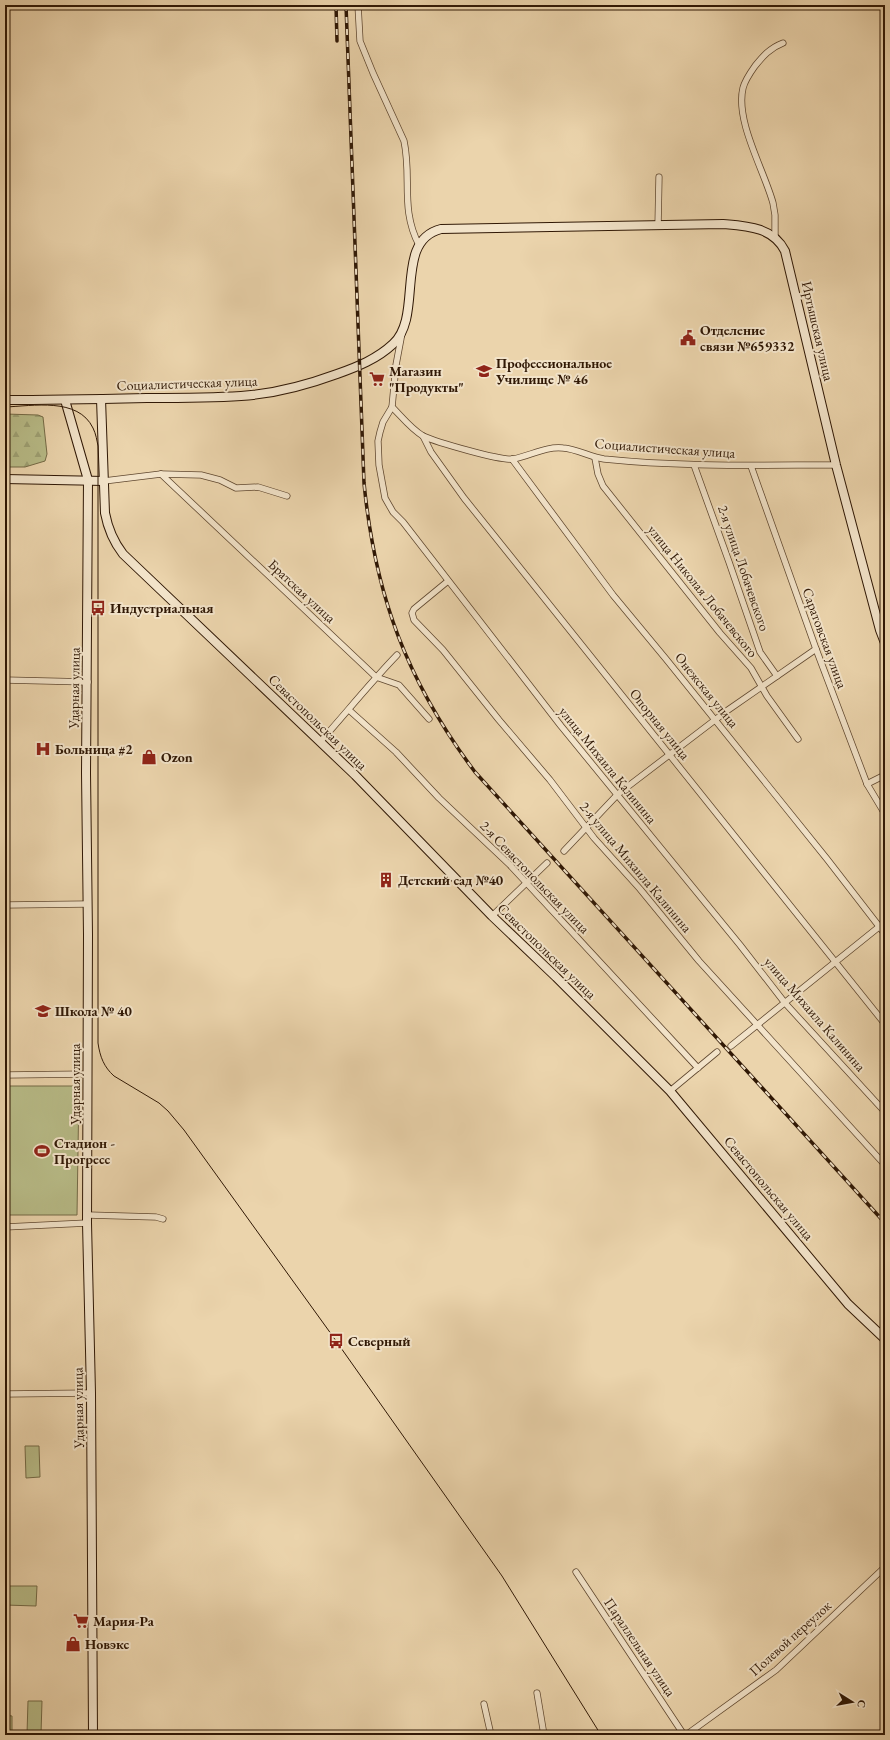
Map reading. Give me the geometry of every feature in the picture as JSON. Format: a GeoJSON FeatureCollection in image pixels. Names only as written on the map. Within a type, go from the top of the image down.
{"type":"FeatureCollection","features":[{"type":"Feature","properties":{"kind":"street"},"geometry":{"type":"LineString","coordinates":[[358,5],[360,41],[404,141],[406,153],[408,216],[419,245]]}},
{"type":"Feature","properties":{"kind":"street"},"geometry":{"type":"LineString","coordinates":[[392,407],[396,365],[408,302],[414,254],[419,245],[430,233],[441,229],[738,225],[758,229],[775,236],[775,216],[773,203],[743,119],[742,101],[744,83],[754,68],[770,48],[783,43]]}},
{"type":"Feature","properties":{"kind":"street"},"geometry":{"type":"LineString","coordinates":[[658,226],[659,177]]}},
{"type":"Feature","properties":{"kind":"street","name":"Иртышская улица"},"geometry":{"type":"LineString","coordinates":[[775,236],[786,250],[836,465],[880,630],[885,643]]}},
{"type":"Feature","properties":{"kind":"street","name":"Социалистическая улица"},"geometry":{"type":"LineString","coordinates":[[5,400],[242,396],[298,387],[358,366],[394,344],[402,333]]}},
{"type":"Feature","properties":{"kind":"street","name":"Севастопольская улица"},"geometry":{"type":"LineString","coordinates":[[100,399],[104,502],[108,528],[113,541],[123,554],[355,774],[492,916],[556,977],[670,1091],[848,1304],[885,1339]]}},
{"type":"Feature","properties":{"kind":"street","name":"Ударная улица"},"geometry":{"type":"LineString","coordinates":[[65,400],[88,480],[88,682],[86,767],[88,904],[87,1223],[91,1393],[93,1735]]}},
{"type":"Feature","properties":{"kind":"street","name":"Социалистическая улица"},"geometry":{"type":"LineString","coordinates":[[392,407],[408,424],[423,436],[445,444],[498,458],[512,459],[536,452],[561,448],[570,449],[595,458],[694,465],[836,465]]}},
{"type":"Feature","properties":{"kind":"street","name":"улица Михаила Калинина"},"geometry":{"type":"LineString","coordinates":[[392,407],[383,422],[378,441],[378,465],[385,498],[393,512],[403,522],[561,726],[618,794],[785,1003],[885,1112]]}},
{"type":"Feature","properties":{"kind":"street","name":"Опорная улица"},"geometry":{"type":"LineString","coordinates":[[423,436],[433,454],[464,498],[885,1024]]}},
{"type":"Feature","properties":{"kind":"street","name":"улица Николая Лобачевского"},"geometry":{"type":"LineString","coordinates":[[595,458],[598,474],[603,486],[720,633],[751,668],[798,739]]}},
{"type":"Feature","properties":{"kind":"street","name":"Онежская улица"},"geometry":{"type":"LineString","coordinates":[[512,459],[613,595],[827,860],[878,928],[885,934]]}},
{"type":"Feature","properties":{"kind":"street","name":"2-я улица Лобачевского"},"geometry":{"type":"LineString","coordinates":[[694,465],[730,562],[760,652],[776,676]]}},
{"type":"Feature","properties":{"kind":"street","name":"Саратовская улица"},"geometry":{"type":"LineString","coordinates":[[751,466],[816,649],[867,784],[885,814]]}},
{"type":"Feature","properties":{"kind":"street"},"geometry":{"type":"LineString","coordinates":[[5,479],[104,481],[161,474],[206,476],[220,480],[236,488],[258,487],[286,496]]}},
{"type":"Feature","properties":{"kind":"street","name":"Братская улица"},"geometry":{"type":"LineString","coordinates":[[161,474],[376,677],[399,685],[429,719]]}},
{"type":"Feature","properties":{"kind":"street","name":"2-я улица Михаила Калинина"},"geometry":{"type":"LineString","coordinates":[[448,581],[414,609],[412,617],[453,661],[499,720],[550,780],[586,828],[640,889],[699,961],[885,1165]]}},
{"type":"Feature","properties":{"kind":"street"},"geometry":{"type":"LineString","coordinates":[[564,851],[618,794],[715,720],[816,649]]}},
{"type":"Feature","properties":{"kind":"street"},"geometry":{"type":"LineString","coordinates":[[320,742],[376,677],[397,656]]}},
{"type":"Feature","properties":{"kind":"street"},"geometry":{"type":"LineString","coordinates":[[5,680],[88,682]]}},
{"type":"Feature","properties":{"kind":"street","name":"2-я Севастопольская улица"},"geometry":{"type":"LineString","coordinates":[[349,710],[396,752],[439,798],[510,865],[525,884],[698,1068]]}},
{"type":"Feature","properties":{"kind":"street"},"geometry":{"type":"LineString","coordinates":[[867,784],[885,775]]}},
{"type":"Feature","properties":{"kind":"street"},"geometry":{"type":"LineString","coordinates":[[492,916],[547,863]]}},
{"type":"Feature","properties":{"kind":"street"},"geometry":{"type":"LineString","coordinates":[[5,905],[88,904]]}},
{"type":"Feature","properties":{"kind":"street"},"geometry":{"type":"LineString","coordinates":[[731,1046],[885,922]]}},
{"type":"Feature","properties":{"kind":"street"},"geometry":{"type":"LineString","coordinates":[[670,1091],[717,1052]]}},
{"type":"Feature","properties":{"kind":"street"},"geometry":{"type":"LineString","coordinates":[[5,1075],[88,1074]]}},
{"type":"Feature","properties":{"kind":"street"},"geometry":{"type":"LineString","coordinates":[[88,1215],[156,1217],[163,1219]]}},
{"type":"Feature","properties":{"kind":"street"},"geometry":{"type":"LineString","coordinates":[[5,1227],[87,1223]]}},
{"type":"Feature","properties":{"kind":"street"},"geometry":{"type":"LineString","coordinates":[[5,1394],[91,1393]]}},
{"type":"Feature","properties":{"kind":"street","name":"Полевой переулок"},"geometry":{"type":"LineString","coordinates":[[685,1735],[776,1670],[885,1567]]}},
{"type":"Feature","properties":{"kind":"street","name":"Параллельная улица"},"geometry":{"type":"LineString","coordinates":[[576,1572],[685,1735]]}},
{"type":"Feature","properties":{"kind":"street"},"geometry":{"type":"LineString","coordinates":[[536,1693],[544,1735]]}},
{"type":"Feature","properties":{"kind":"street"},"geometry":{"type":"LineString","coordinates":[[484,1704],[491,1735]]}},
{"type":"Feature","properties":{"kind":"green space"},"geometry":{"type":"Polygon","coordinates":[[[5,414],[38,415],[43,417],[47,454],[45,461],[25,467],[5,467],[5,414]]]}},
{"type":"Feature","properties":{"kind":"green space","name":"Стадион - Прогресс"},"geometry":{"type":"Polygon","coordinates":[[[5,1086],[79,1086],[77,1215],[5,1215],[5,1086]]]}},
{"type":"Feature","properties":{"kind":"green space"},"geometry":{"type":"Polygon","coordinates":[[[25,1446],[39,1446],[40,1477],[26,1478],[25,1446]]]}},
{"type":"Feature","properties":{"kind":"green space"},"geometry":{"type":"Polygon","coordinates":[[[6,1586],[37,1586],[36,1606],[5,1605],[6,1586]]]}},
{"type":"Feature","properties":{"kind":"green space"},"geometry":{"type":"Polygon","coordinates":[[[28,1701],[42,1701],[41,1734],[27,1734],[28,1701]]]}},
{"type":"Feature","properties":{"kind":"green space"},"geometry":{"type":"Polygon","coordinates":[[[5,1715],[12,1716],[12,1735],[5,1735],[5,1715]]]}},
{"type":"Feature","properties":{"kind":"tram line"},"geometry":{"type":"LineString","coordinates":[[5,407],[41,405],[66,407],[86,418],[93,428],[98,446],[98,1043],[103,1061],[114,1076],[159,1103],[184,1130],[329,1331],[502,1576],[601,1735]]}},
{"type":"Feature","properties":{"kind":"railway"},"geometry":{"type":"LineString","coordinates":[[336,5],[337,41]]}},
{"type":"Feature","properties":{"kind":"railway"},"geometry":{"type":"LineString","coordinates":[[346,5],[364,483],[376,563],[398,636],[413,670],[451,738],[475,772],[885,1223]]}},
{"type":"Feature","properties":{"kind":"place","name":"Отделение связи №659332"},"geometry":{"type":"Point","coordinates":[688,338]}},
{"type":"Feature","properties":{"kind":"place","name":"Профессиональное Училище № 46"},"geometry":{"type":"Point","coordinates":[484,371]}},
{"type":"Feature","properties":{"kind":"place","name":"Магазин \"Продукты\""},"geometry":{"type":"Point","coordinates":[377,379]}},
{"type":"Feature","properties":{"kind":"place","name":"Индустриальная"},"geometry":{"type":"Point","coordinates":[98,608]}},
{"type":"Feature","properties":{"kind":"place","name":"Больница #2"},"geometry":{"type":"Point","coordinates":[43,749]}},
{"type":"Feature","properties":{"kind":"place","name":"Ozon"},"geometry":{"type":"Point","coordinates":[149,757]}},
{"type":"Feature","properties":{"kind":"place","name":"Детский сад №40"},"geometry":{"type":"Point","coordinates":[386,880]}},
{"type":"Feature","properties":{"kind":"place","name":"Школа № 40"},"geometry":{"type":"Point","coordinates":[43,1011]}},
{"type":"Feature","properties":{"kind":"place","name":"Стадион - Прогресс"},"geometry":{"type":"Point","coordinates":[42,1151]}},
{"type":"Feature","properties":{"kind":"place","name":"Северный"},"geometry":{"type":"Point","coordinates":[336,1341]}},
{"type":"Feature","properties":{"kind":"place","name":"Мария-Ра"},"geometry":{"type":"Point","coordinates":[81,1621]}},
{"type":"Feature","properties":{"kind":"place","name":"Новэкс"},"geometry":{"type":"Point","coordinates":[73,1644]}}]}
